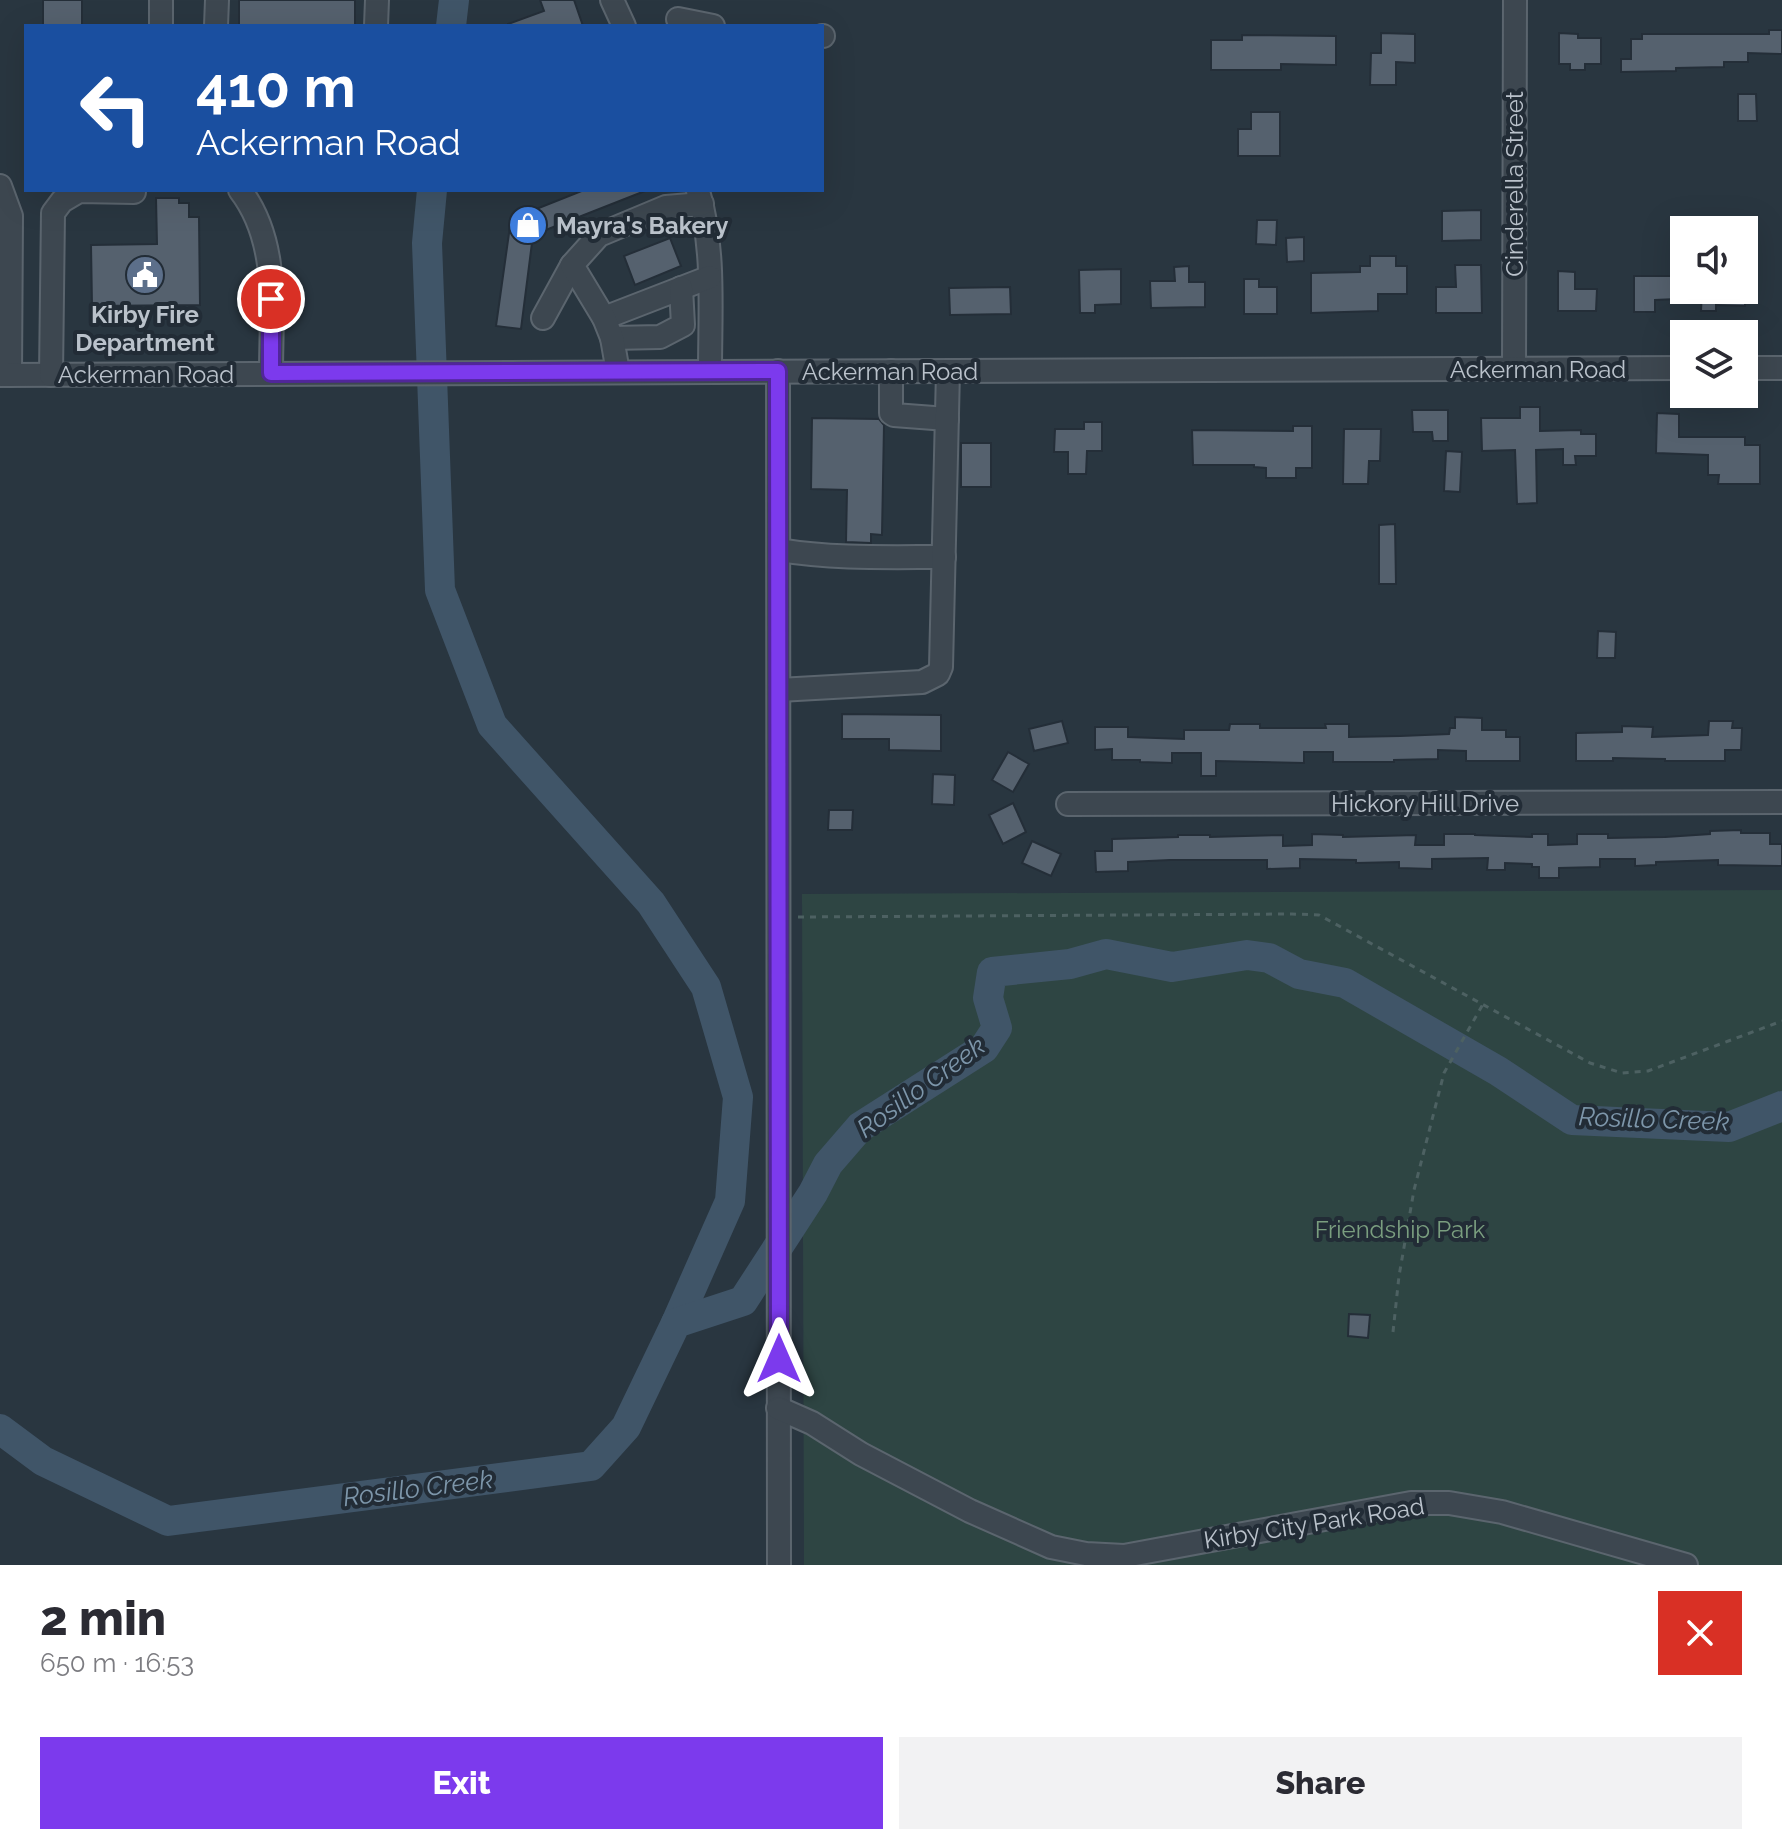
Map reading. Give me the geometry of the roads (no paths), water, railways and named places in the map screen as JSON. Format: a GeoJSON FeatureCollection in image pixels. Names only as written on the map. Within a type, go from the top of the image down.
{"type":"FeatureCollection","features":[{"type":"Feature","properties":{"kind":"street"},"geometry":{"type":"LineString","coordinates":[[161,0],[161,24]]}},
{"type":"Feature","properties":{"kind":"street"},"geometry":{"type":"LineString","coordinates":[[216,24],[217,0]]}},
{"type":"Feature","properties":{"kind":"street"},"geometry":{"type":"LineString","coordinates":[[376,24],[377,0]]}},
{"type":"Feature","properties":{"kind":"street"},"geometry":{"type":"LineString","coordinates":[[612,0],[623,24]]}},
{"type":"Feature","properties":{"kind":"street","name":"Cinderella Street"},"geometry":{"type":"LineString","coordinates":[[1514,369],[1515,0]]}},
{"type":"Feature","properties":{"kind":"street"},"geometry":{"type":"LineString","coordinates":[[676,15],[706,24]]}},
{"type":"Feature","properties":{"kind":"street"},"geometry":{"type":"LineString","coordinates":[[0,186],[11,216],[5,375]]}},
{"type":"Feature","properties":{"kind":"street"},"geometry":{"type":"LineString","coordinates":[[51,375],[53,213],[62,201],[77,192]]}},
{"type":"Feature","properties":{"kind":"street"},"geometry":{"type":"LineString","coordinates":[[241,192],[259,221],[267,245],[271,274],[271,373]]}},
{"type":"Feature","properties":{"kind":"street"},"geometry":{"type":"LineString","coordinates":[[543,318],[572,265],[599,235],[666,207],[700,197],[708,235],[710,371]]}},
{"type":"Feature","properties":{"kind":"street"},"geometry":{"type":"LineString","coordinates":[[572,265],[608,328],[618,372]]}},
{"type":"Feature","properties":{"kind":"street"},"geometry":{"type":"LineString","coordinates":[[608,328],[681,288],[710,277]]}},
{"type":"Feature","properties":{"kind":"street"},"geometry":{"type":"LineString","coordinates":[[608,328],[660,337],[683,325],[681,288]]}},
{"type":"Feature","properties":{"kind":"street","name":"Ackerman Road"},"geometry":{"type":"LineString","coordinates":[[5,375],[1670,368]]}},
{"type":"Feature","properties":{"kind":"street"},"geometry":{"type":"LineString","coordinates":[[1758,368],[1782,368]]}},
{"type":"Feature","properties":{"kind":"street"},"geometry":{"type":"LineString","coordinates":[[778,371],[779,1565]]}},
{"type":"Feature","properties":{"kind":"street"},"geometry":{"type":"LineString","coordinates":[[891,371],[891,413],[947,419]]}},
{"type":"Feature","properties":{"kind":"street"},"geometry":{"type":"LineString","coordinates":[[779,690],[922,682],[938,674],[941,667],[948,371]]}},
{"type":"Feature","properties":{"kind":"street"},"geometry":{"type":"LineString","coordinates":[[779,550],[848,557],[944,557]]}},
{"type":"Feature","properties":{"kind":"street","name":"Hickory Hill Drive"},"geometry":{"type":"LineString","coordinates":[[1068,804],[1782,802]]}},
{"type":"Feature","properties":{"kind":"street","name":"Kirby City Park Road"},"geometry":{"type":"LineString","coordinates":[[778,1408],[812,1423],[861,1454],[970,1511],[1051,1547],[1086,1554],[1124,1556],[1411,1503],[1449,1503],[1502,1512],[1686,1565]]}},
{"type":"Feature","properties":{"kind":"waterway"},"geometry":{"type":"LineString","coordinates":[[451,24],[454,0]]}},
{"type":"Feature","properties":{"kind":"waterway"},"geometry":{"type":"LineString","coordinates":[[432,192],[427,243],[440,590],[492,725],[651,903],[706,987],[738,1097],[730,1201],[676,1323]]}},
{"type":"Feature","properties":{"kind":"waterway","name":"Rosillo Creek"},"geometry":{"type":"LineString","coordinates":[[0,1429],[43,1461],[168,1521],[591,1466],[626,1427],[676,1323],[743,1301],[813,1193],[828,1164],[860,1127],[984,1048],[997,1028],[988,998],[992,972],[1070,964],[1106,954],[1172,967],[1247,955],[1269,958],[1299,974],[1345,983],[1498,1071],[1572,1120],[1729,1127],[1782,1106]]}},
{"type":"Feature","properties":{"kind":"place","name":"Mayra's Bakery"},"geometry":{"type":"Point","coordinates":[528,225]}},
{"type":"Feature","properties":{"kind":"place","name":"Kirby Fire Department"},"geometry":{"type":"Point","coordinates":[145,275]}},
{"type":"Feature","properties":{"kind":"park label","name":"Friendship Park"},"geometry":{"type":"Point","coordinates":[1400,1229]}}]}
